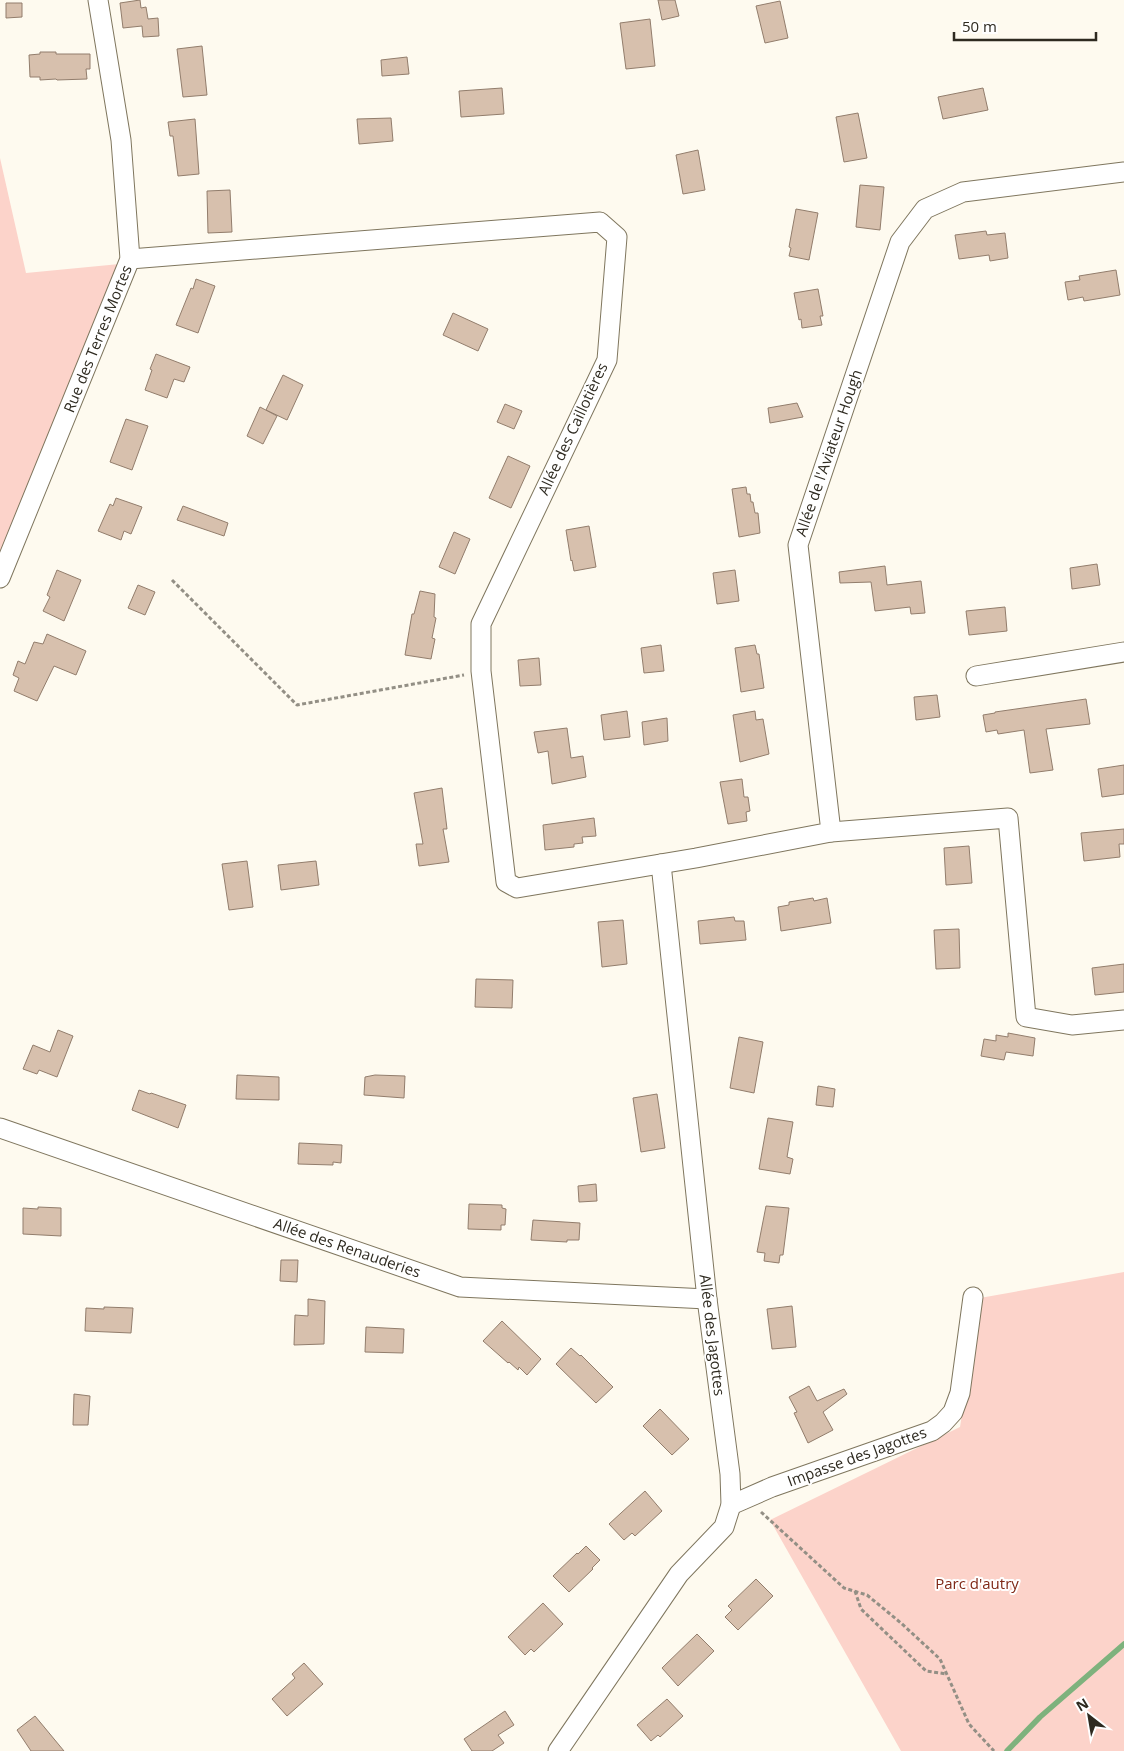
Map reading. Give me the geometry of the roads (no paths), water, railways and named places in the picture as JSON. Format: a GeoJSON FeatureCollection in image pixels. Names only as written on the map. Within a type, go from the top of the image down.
{"type":"FeatureCollection","features":[{"type":"Feature","properties":{"kind":"street","name":"Rue des Terres Mortes"},"geometry":{"type":"LineString","coordinates":[[0,578],[130,259],[121,140],[98,0]]}},
{"type":"Feature","properties":{"kind":"street","name":"Allée de l'Aviateur Hough"},"geometry":{"type":"LineString","coordinates":[[831,832],[798,545],[900,242],[925,208],[963,192],[1124,172]]}},
{"type":"Feature","properties":{"kind":"street","name":"Allée des Caillotières"},"geometry":{"type":"LineString","coordinates":[[130,259],[600,222],[617,237],[607,360],[481,624],[482,672],[506,882],[517,888],[662,864]]}},
{"type":"Feature","properties":{"kind":"street"},"geometry":{"type":"LineString","coordinates":[[976,676],[1124,652]]}},
{"type":"Feature","properties":{"kind":"street"},"geometry":{"type":"LineString","coordinates":[[662,864],[831,832],[1008,818],[1026,1017],[1072,1024],[1124,1020]]}},
{"type":"Feature","properties":{"kind":"street","name":"Allée des Jagottes"},"geometry":{"type":"LineString","coordinates":[[558,1751],[679,1574],[724,1527],[731,1506],[730,1474],[707,1299],[662,864]]}},
{"type":"Feature","properties":{"kind":"street","name":"Allée des Renauderies"},"geometry":{"type":"LineString","coordinates":[[0,1128],[460,1287],[707,1299]]}},
{"type":"Feature","properties":{"kind":"street","name":"Impasse des Jagottes"},"geometry":{"type":"LineString","coordinates":[[731,1506],[772,1487],[932,1431],[943,1423],[953,1412],[960,1393],[973,1297]]}},
{"type":"Feature","properties":{"kind":"waterway"},"geometry":{"type":"LineString","coordinates":[[1007,1751],[1040,1717],[1124,1644]]}},
{"type":"Feature","properties":{"kind":"park label","name":"Parc d'autry"},"geometry":{"type":"Point","coordinates":[977,1584]}}]}
